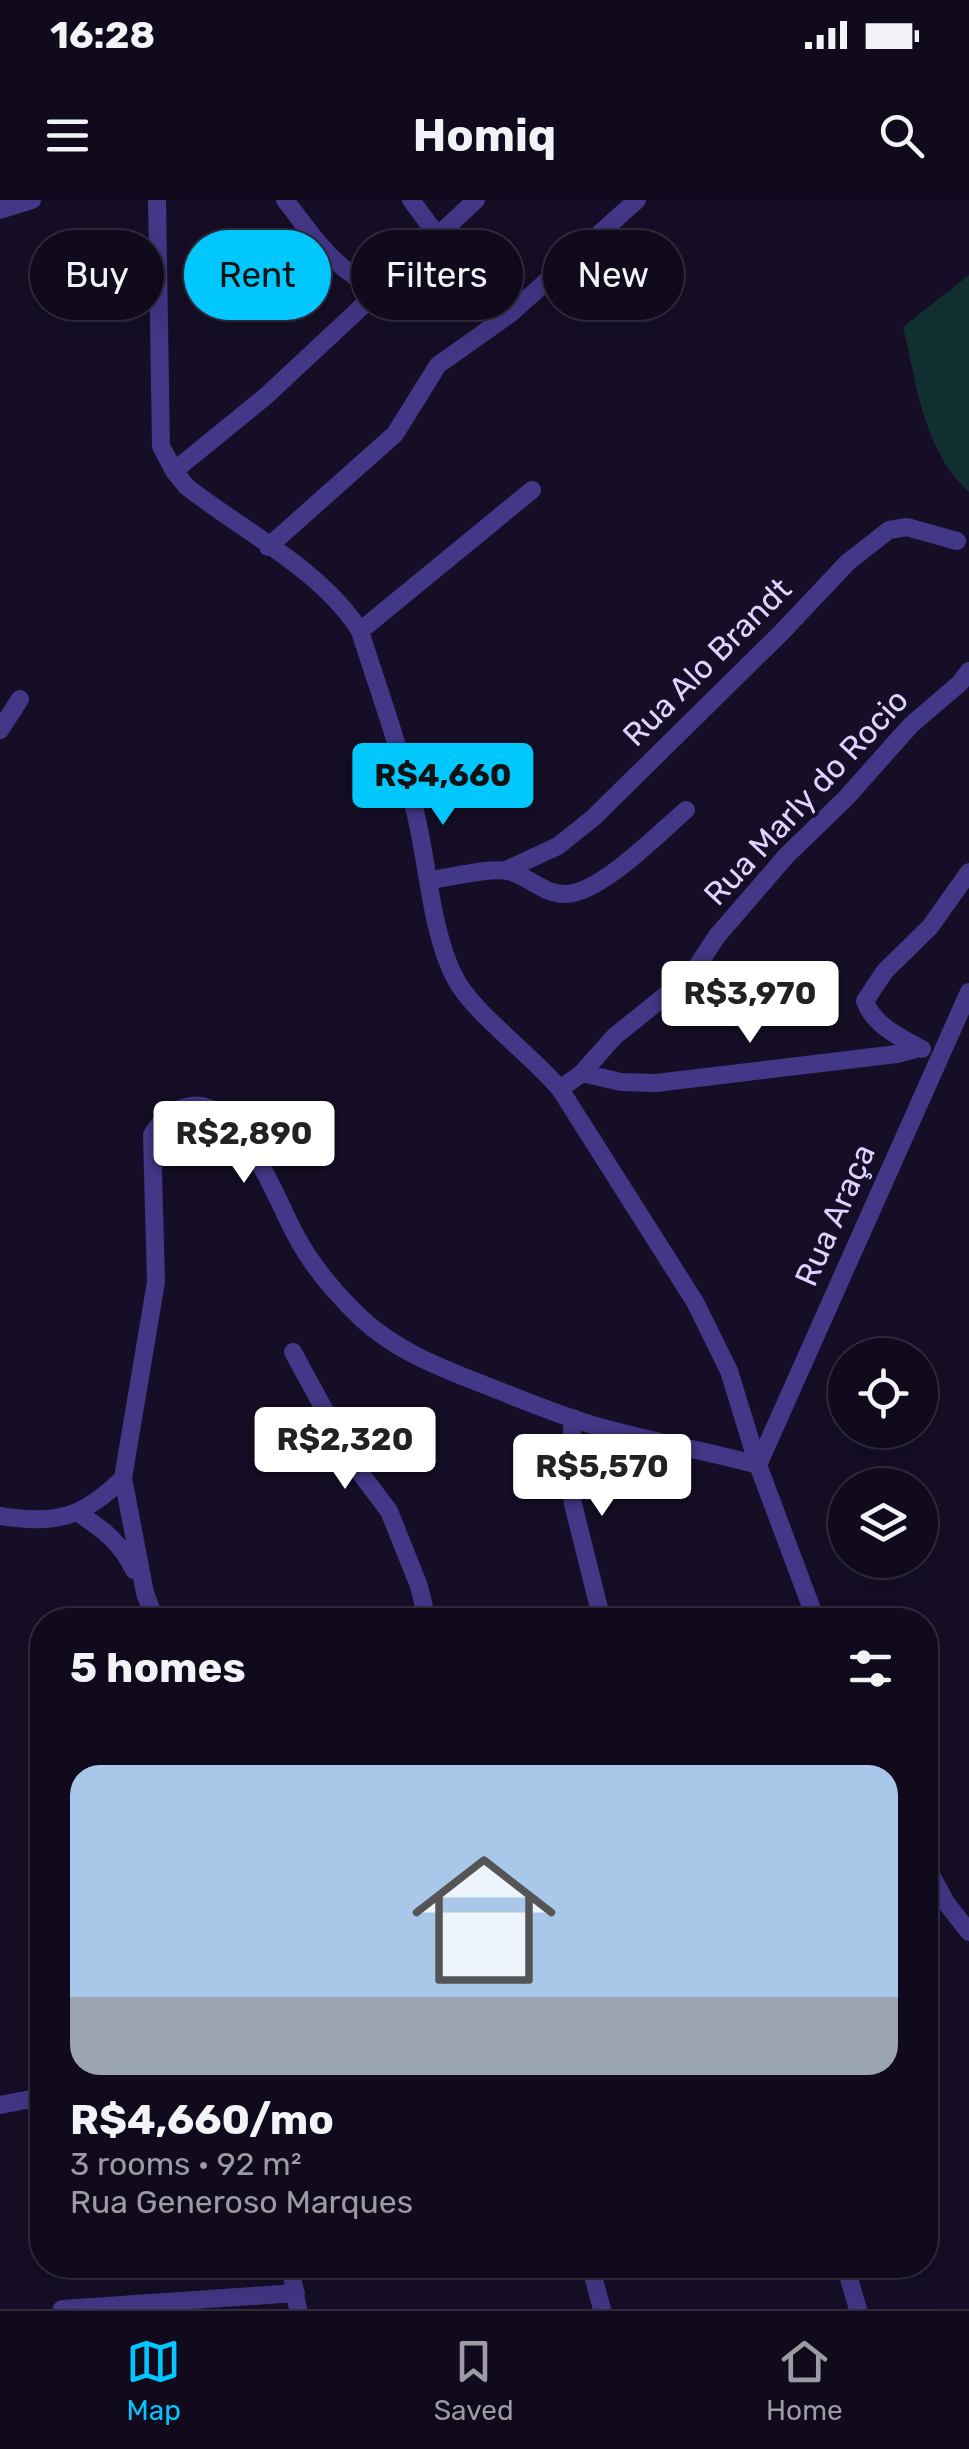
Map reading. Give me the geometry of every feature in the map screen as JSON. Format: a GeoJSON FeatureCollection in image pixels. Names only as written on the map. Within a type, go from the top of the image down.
{"type":"FeatureCollection","features":[{"type":"Feature","properties":{"kind":"street"},"geometry":{"type":"LineString","coordinates":[[0,210],[32,200]]}},
{"type":"Feature","properties":{"kind":"street"},"geometry":{"type":"LineString","coordinates":[[157,200],[161,446],[174,472],[187,486],[320,585],[360,630],[414,805],[442,946],[467,997],[560,1089],[694,1302],[729,1371],[758,1464],[812,1608]]}},
{"type":"Feature","properties":{"kind":"street"},"geometry":{"type":"LineString","coordinates":[[286,200],[333,262],[351,276]]}},
{"type":"Feature","properties":{"kind":"street"},"geometry":{"type":"LineString","coordinates":[[411,200],[434,230]]}},
{"type":"Feature","properties":{"kind":"street"},"geometry":{"type":"LineString","coordinates":[[443,230],[476,200]]}},
{"type":"Feature","properties":{"kind":"street"},"geometry":{"type":"LineString","coordinates":[[268,547],[396,434],[438,365],[510,314],[637,200]]}},
{"type":"Feature","properties":{"kind":"street"},"geometry":{"type":"LineString","coordinates":[[174,472],[266,396],[351,318]]}},
{"type":"Feature","properties":{"kind":"street"},"geometry":{"type":"LineString","coordinates":[[360,630],[532,490]]}},
{"type":"Feature","properties":{"kind":"street","name":"Rua Alo Brandt"},"geometry":{"type":"LineString","coordinates":[[430,880],[506,870],[558,846],[593,818],[848,562],[889,530],[907,527],[958,541]]}},
{"type":"Feature","properties":{"kind":"street","name":"Rua Marly do Rocio"},"geometry":{"type":"LineString","coordinates":[[560,1089],[582,1074],[615,1036],[692,974],[718,936],[787,855],[846,798],[910,725],[960,684],[969,671]]}},
{"type":"Feature","properties":{"kind":"street"},"geometry":{"type":"LineString","coordinates":[[0,730],[20,699]]}},
{"type":"Feature","properties":{"kind":"street"},"geometry":{"type":"LineString","coordinates":[[506,870],[543,889],[564,894],[580,892],[609,874],[686,810]]}},
{"type":"Feature","properties":{"kind":"street"},"geometry":{"type":"LineString","coordinates":[[938,1056],[881,1025],[868,1011],[865,1001],[885,971],[930,927],[969,872]]}},
{"type":"Feature","properties":{"kind":"street","name":"Rua Araça"},"geometry":{"type":"LineString","coordinates":[[758,1464],[969,992]]}},
{"type":"Feature","properties":{"kind":"street"},"geometry":{"type":"LineString","coordinates":[[582,1074],[656,1084],[919,1048]]}},
{"type":"Feature","properties":{"kind":"street"},"geometry":{"type":"LineString","coordinates":[[145,1592],[123,1478],[156,1282],[152,1136],[160,1122],[171,1114],[196,1105],[219,1113],[242,1134],[301,1246],[362,1320],[396,1346],[446,1370],[600,1428],[758,1464]]}},
{"type":"Feature","properties":{"kind":"street"},"geometry":{"type":"LineString","coordinates":[[293,1352],[354,1466],[389,1512],[424,1608]]}},
{"type":"Feature","properties":{"kind":"street"},"geometry":{"type":"LineString","coordinates":[[573,1418],[569,1469],[572,1504],[599,1608]]}},
{"type":"Feature","properties":{"kind":"street"},"geometry":{"type":"LineString","coordinates":[[0,1516],[53,1521],[78,1514],[103,1498],[123,1478]]}},
{"type":"Feature","properties":{"kind":"street"},"geometry":{"type":"LineString","coordinates":[[78,1514],[111,1536],[125,1551],[151,1608]]}},
{"type":"Feature","properties":{"kind":"street"},"geometry":{"type":"LineString","coordinates":[[938,1889],[969,1932]]}},
{"type":"Feature","properties":{"kind":"street"},"geometry":{"type":"LineString","coordinates":[[0,2105],[30,2100]]}},
{"type":"Feature","properties":{"kind":"street"},"geometry":{"type":"LineString","coordinates":[[594,2278],[602,2309]]}},
{"type":"Feature","properties":{"kind":"street"},"geometry":{"type":"LineString","coordinates":[[848,2278],[858,2309]]}},
{"type":"Feature","properties":{"kind":"street"},"geometry":{"type":"LineString","coordinates":[[62,2309],[297,2301]]}},
{"type":"Feature","properties":{"kind":"green space"},"geometry":{"type":"Polygon","coordinates":[[[969,275],[969,492],[941,457],[932,437],[903,327],[969,275]]]}}]}
